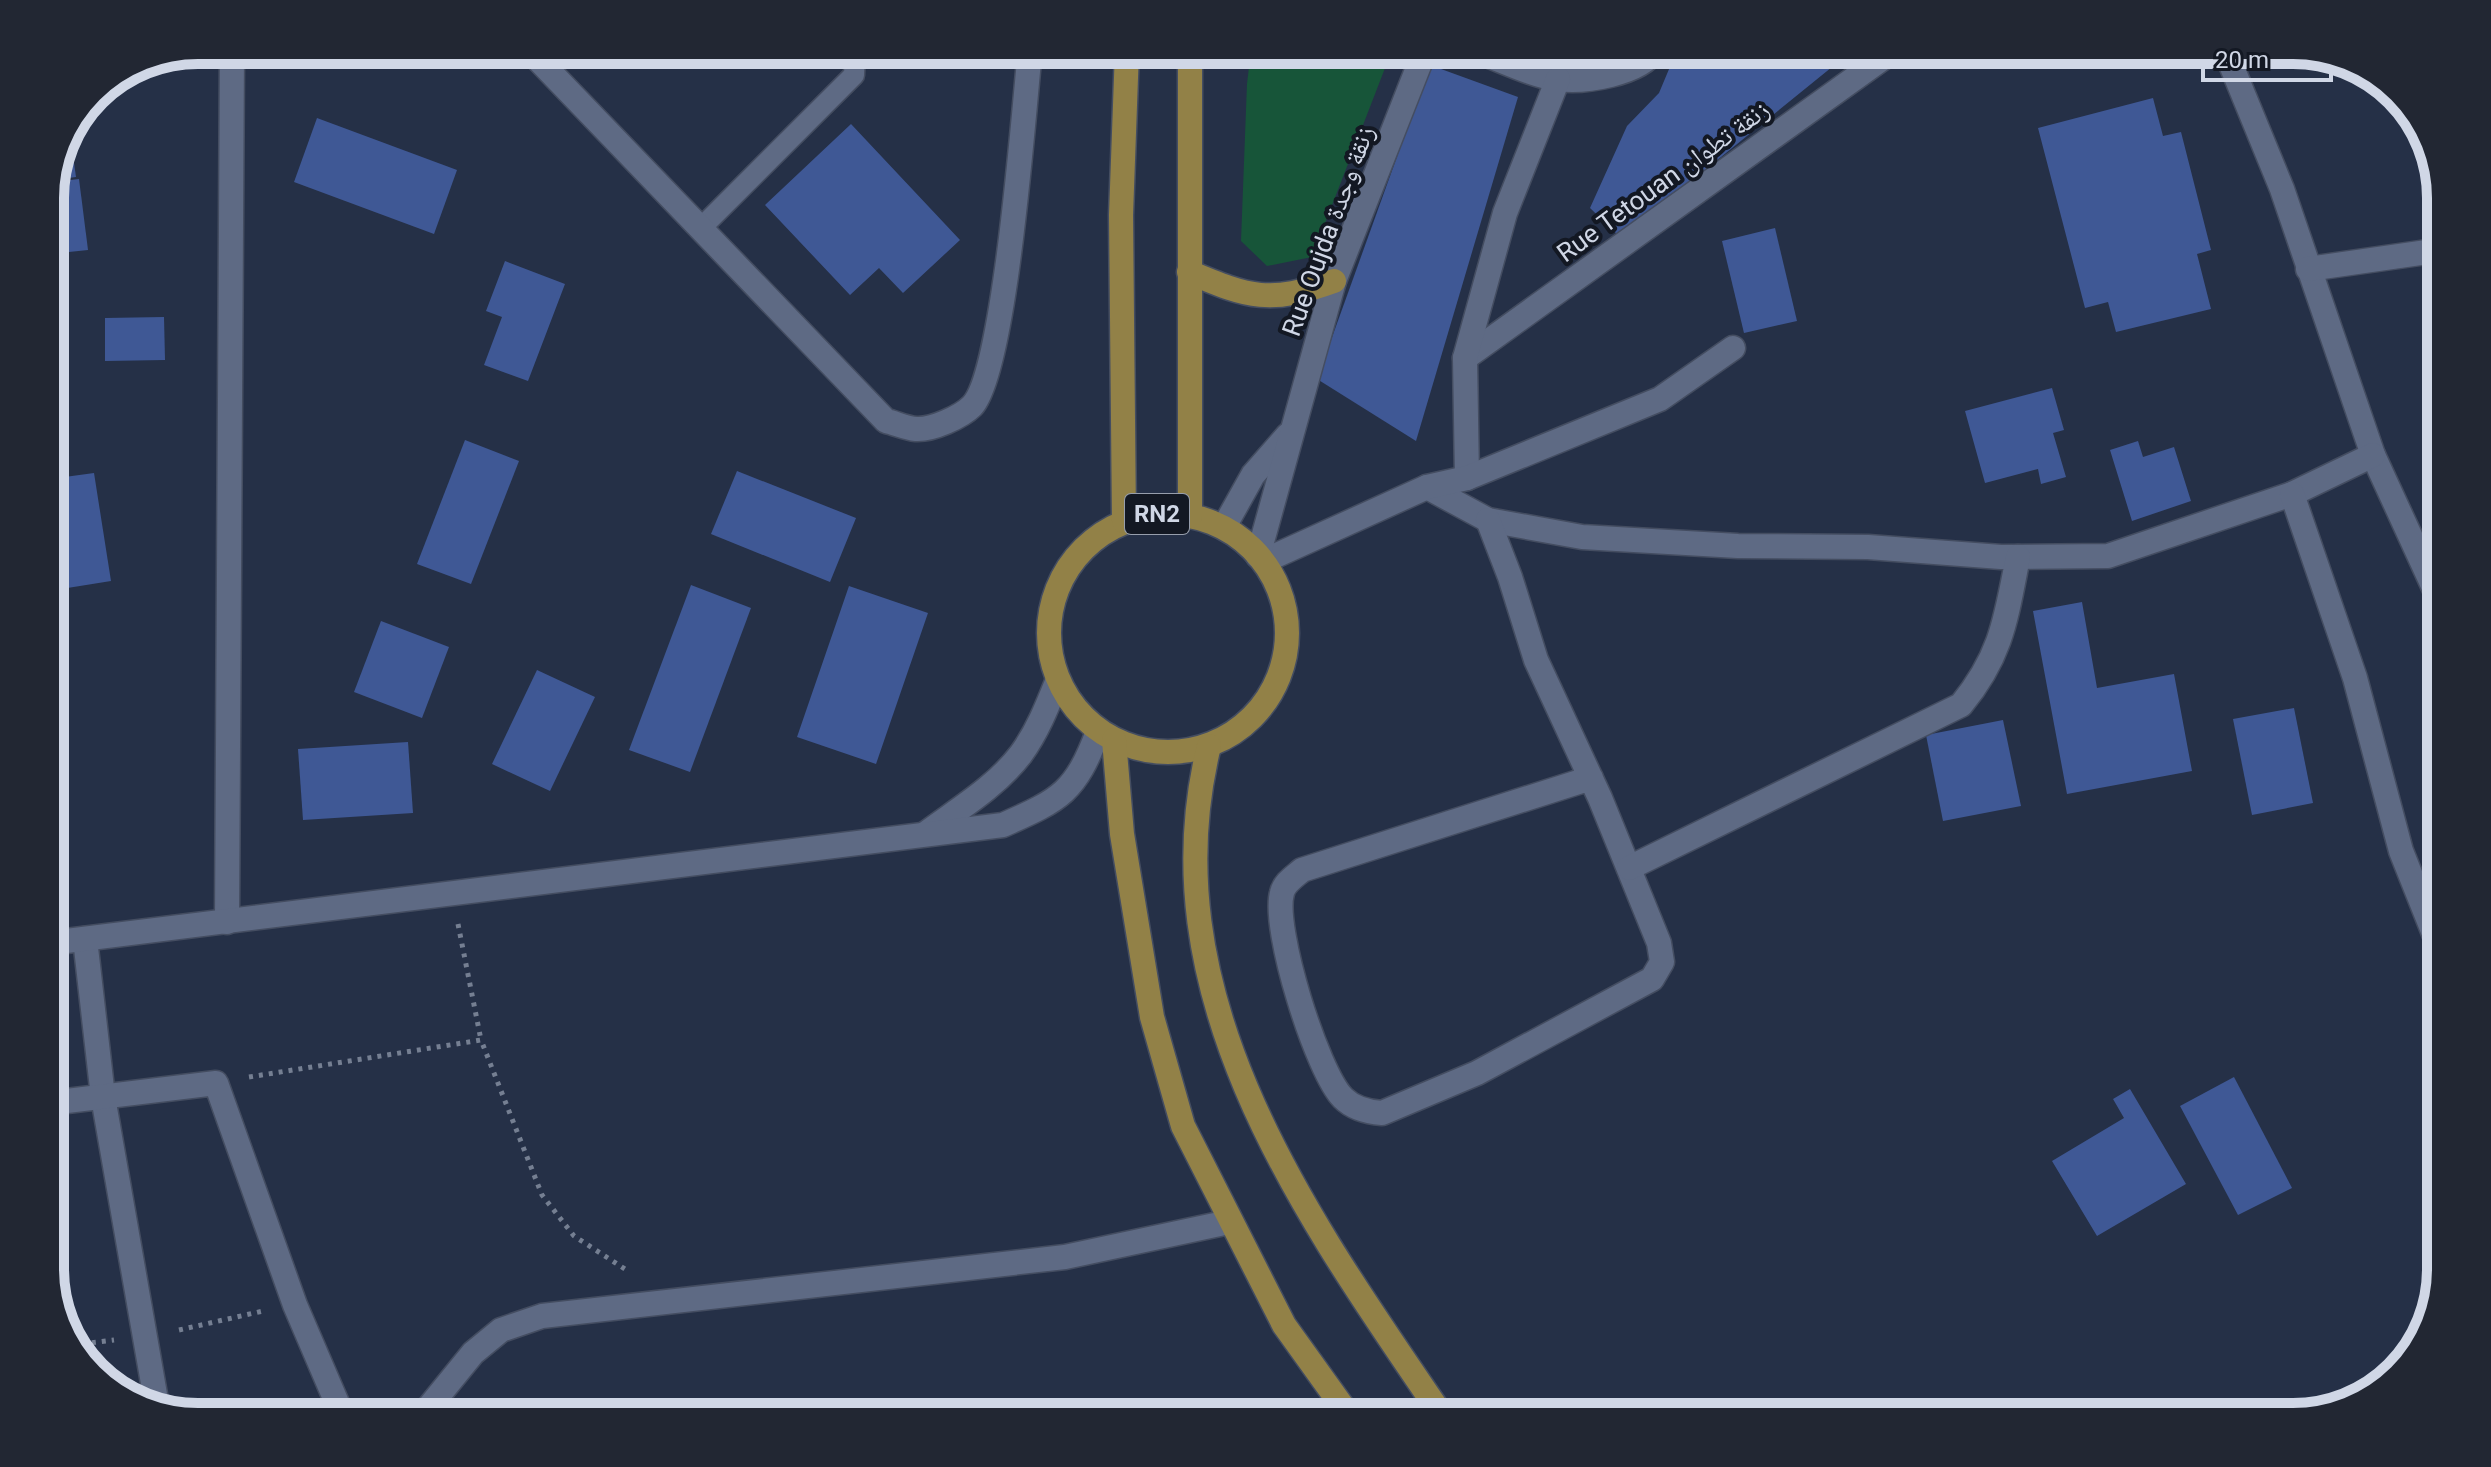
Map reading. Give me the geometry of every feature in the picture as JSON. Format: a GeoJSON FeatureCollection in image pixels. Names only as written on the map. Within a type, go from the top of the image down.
{"type":"FeatureCollection","features":[{"type":"Feature","properties":{"kind":"highway","name":"RN2"},"geometry":{"type":"LineString","coordinates":[[1124,521],[1121,215],[1126,64]]}},
{"type":"Feature","properties":{"kind":"highway","name":"RN2"},"geometry":{"type":"LineString","coordinates":[[1190,64],[1190,516]]}},
{"type":"Feature","properties":{"kind":"highway"},"geometry":{"type":"LineString","coordinates":[[1189,272],[1234,292],[1264,298],[1303,292],[1334,281]]}},
{"type":"Feature","properties":{"kind":"highway","name":"RN2"},"geometry":{"type":"LineString","coordinates":[[1156,513],[1190,516],[1224,527],[1261,558],[1281,594],[1288,631],[1282,667],[1267,700],[1242,727],[1209,746],[1178,753],[1145,751],[1106,736],[1074,710],[1057,682],[1047,635],[1056,588],[1083,547],[1124,521],[1156,513]]}},
{"type":"Feature","properties":{"kind":"highway"},"geometry":{"type":"LineString","coordinates":[[1106,736],[1152,1017],[1183,1126],[1229,1222],[1284,1325],[1340,1403]]}},
{"type":"Feature","properties":{"kind":"highway"},"geometry":{"type":"LineString","coordinates":[[1209,746],[1198,791],[1194,879],[1211,985],[1247,1096],[1329,1249],[1434,1403]]}},
{"type":"Feature","properties":{"kind":"street"},"geometry":{"type":"LineString","coordinates":[[227,922],[232,64]]}},
{"type":"Feature","properties":{"kind":"street"},"geometry":{"type":"LineString","coordinates":[[543,64],[886,421],[917,429],[945,422],[973,405],[991,366],[1018,176],[1029,64]]}},
{"type":"Feature","properties":{"kind":"street","name":"Rue Oujda زنقة وجدة"},"geometry":{"type":"LineString","coordinates":[[1261,558],[1289,434],[1334,281],[1419,64]]}},
{"type":"Feature","properties":{"kind":"street"},"geometry":{"type":"LineString","coordinates":[[1514,64],[1558,79],[1629,72],[1644,64]]}},
{"type":"Feature","properties":{"kind":"street","name":"Rue Tetouan زنقة تطوان"},"geometry":{"type":"LineString","coordinates":[[1465,358],[1874,64]]}},
{"type":"Feature","properties":{"kind":"street"},"geometry":{"type":"LineString","coordinates":[[2231,64],[2282,189],[2373,455],[2427,566]]}},
{"type":"Feature","properties":{"kind":"street"},"geometry":{"type":"LineString","coordinates":[[1467,478],[1465,358],[1505,213],[1558,79]]}},
{"type":"Feature","properties":{"kind":"street"},"geometry":{"type":"LineString","coordinates":[[2308,269],[2427,254]]}},
{"type":"Feature","properties":{"kind":"street"},"geometry":{"type":"LineString","coordinates":[[1261,558],[1427,487],[1467,478],[1660,399],[1733,348]]}},
{"type":"Feature","properties":{"kind":"street","name":"Rue Oujda زنقة وجدة"},"geometry":{"type":"LineString","coordinates":[[1224,527],[1253,475],[1289,434]]}},
{"type":"Feature","properties":{"kind":"street"},"geometry":{"type":"LineString","coordinates":[[1427,487],[1488,520],[1582,537],[1738,546],[1868,547],[2018,557],[2108,556],[2292,494],[2373,455]]}},
{"type":"Feature","properties":{"kind":"street"},"geometry":{"type":"LineString","coordinates":[[2292,494],[2355,678],[2401,851],[2427,916]]}},
{"type":"Feature","properties":{"kind":"street"},"geometry":{"type":"LineString","coordinates":[[1488,520],[1536,660],[1591,778],[1629,868],[1659,943],[1662,962],[1652,979],[1477,1073],[1382,1113],[1366,1112],[1345,1100],[1329,1081],[1301,1007],[1284,933],[1281,895],[1285,884],[1302,870],[1591,778]]}},
{"type":"Feature","properties":{"kind":"street"},"geometry":{"type":"LineString","coordinates":[[1629,868],[1961,705],[1985,675],[2004,631],[2018,557]]}},
{"type":"Feature","properties":{"kind":"street"},"geometry":{"type":"LineString","coordinates":[[923,836],[999,778],[1020,755],[1037,728],[1057,682]]}},
{"type":"Feature","properties":{"kind":"street"},"geometry":{"type":"LineString","coordinates":[[64,941],[1003,825],[1041,809],[1064,794],[1106,736]]}},
{"type":"Feature","properties":{"kind":"street"},"geometry":{"type":"LineString","coordinates":[[85,939],[103,1097],[155,1395]]}},
{"type":"Feature","properties":{"kind":"street"},"geometry":{"type":"LineString","coordinates":[[64,1101],[216,1083],[295,1305],[337,1403]]}},
{"type":"Feature","properties":{"kind":"street"},"geometry":{"type":"LineString","coordinates":[[432,1403],[473,1353],[501,1330],[542,1316],[1065,1257],[1229,1222]]}},
{"type":"Feature","properties":{"kind":"lane"},"geometry":{"type":"LineString","coordinates":[[701,228],[854,75],[854,64]]}},
{"type":"Feature","properties":{"kind":"path"},"geometry":{"type":"LineString","coordinates":[[452,893],[481,1040],[542,1195],[574,1236],[633,1274]]}},
{"type":"Feature","properties":{"kind":"path"},"geometry":{"type":"LineString","coordinates":[[216,1083],[481,1040]]}},
{"type":"Feature","properties":{"kind":"path"},"geometry":{"type":"LineString","coordinates":[[87,1343],[143,1337],[295,1305]]}},
{"type":"Feature","properties":{"kind":"green space"},"geometry":{"type":"Polygon","coordinates":[[[1249,64],[1387,64],[1312,257],[1267,266],[1241,241],[1249,64]]]}},
{"type":"Feature","properties":{"kind":"building"},"geometry":{"type":"Polygon","coordinates":[[[309,64],[397,64],[397,69],[309,64]]]}},
{"type":"Feature","properties":{"kind":"building"},"geometry":{"type":"Polygon","coordinates":[[[1671,64],[1836,64],[1621,238],[1590,208],[1627,126],[1659,93],[1671,64]]]}},
{"type":"Feature","properties":{"kind":"building"},"geometry":{"type":"Polygon","coordinates":[[[1430,65],[1518,97],[1416,441],[1317,379],[1430,65]]]}},
{"type":"Feature","properties":{"kind":"building"},"geometry":{"type":"Polygon","coordinates":[[[2153,98],[2163,136],[2181,132],[2211,250],[2197,254],[2211,309],[2116,332],[2108,302],[2085,308],[2038,128],[2153,98]]]}},
{"type":"Feature","properties":{"kind":"building"},"geometry":{"type":"Polygon","coordinates":[[[317,118],[457,170],[434,234],[294,182],[317,118]]]}},
{"type":"Feature","properties":{"kind":"building"},"geometry":{"type":"Polygon","coordinates":[[[851,124],[960,240],[903,293],[879,268],[850,295],[765,205],[851,124]]]}},
{"type":"Feature","properties":{"kind":"building"},"geometry":{"type":"Polygon","coordinates":[[[73,153],[76,177],[66,178],[73,153]]]}},
{"type":"Feature","properties":{"kind":"building"},"geometry":{"type":"Polygon","coordinates":[[[79,179],[88,250],[64,253],[66,181],[79,179]]]}},
{"type":"Feature","properties":{"kind":"building"},"geometry":{"type":"Polygon","coordinates":[[[1775,228],[1797,321],[1744,333],[1722,241],[1775,228]]]}},
{"type":"Feature","properties":{"kind":"building"},"geometry":{"type":"Polygon","coordinates":[[[505,261],[565,284],[528,381],[484,365],[502,317],[486,311],[505,261]]]}},
{"type":"Feature","properties":{"kind":"building"},"geometry":{"type":"Polygon","coordinates":[[[164,317],[165,360],[105,361],[105,318],[164,317]]]}},
{"type":"Feature","properties":{"kind":"building"},"geometry":{"type":"Polygon","coordinates":[[[2052,388],[2064,430],[2053,433],[2066,477],[2041,484],[2038,469],[1985,483],[1965,411],[2052,388]]]}},
{"type":"Feature","properties":{"kind":"building"},"geometry":{"type":"Polygon","coordinates":[[[465,440],[519,461],[471,584],[417,564],[465,440]]]}},
{"type":"Feature","properties":{"kind":"building"},"geometry":{"type":"Polygon","coordinates":[[[2138,441],[2143,457],[2174,447],[2191,501],[2132,521],[2110,450],[2138,441]]]}},
{"type":"Feature","properties":{"kind":"building"},"geometry":{"type":"Polygon","coordinates":[[[737,471],[856,518],[830,582],[711,534],[737,471]]]}},
{"type":"Feature","properties":{"kind":"building"},"geometry":{"type":"Polygon","coordinates":[[[94,473],[111,581],[64,589],[64,477],[94,473]]]}},
{"type":"Feature","properties":{"kind":"building"},"geometry":{"type":"Polygon","coordinates":[[[691,585],[751,608],[690,772],[629,750],[691,585]]]}},
{"type":"Feature","properties":{"kind":"building"},"geometry":{"type":"Polygon","coordinates":[[[849,586],[928,613],[876,764],[797,737],[849,586]]]}},
{"type":"Feature","properties":{"kind":"building"},"geometry":{"type":"Polygon","coordinates":[[[2082,602],[2097,688],[2174,674],[2192,771],[2067,794],[2033,611],[2082,602]]]}},
{"type":"Feature","properties":{"kind":"building"},"geometry":{"type":"Polygon","coordinates":[[[381,621],[449,647],[422,718],[354,692],[381,621]]]}},
{"type":"Feature","properties":{"kind":"building"},"geometry":{"type":"Polygon","coordinates":[[[537,670],[595,697],[550,791],[492,764],[537,670]]]}},
{"type":"Feature","properties":{"kind":"building"},"geometry":{"type":"Polygon","coordinates":[[[2294,708],[2313,803],[2252,815],[2233,719],[2294,708]]]}},
{"type":"Feature","properties":{"kind":"building"},"geometry":{"type":"Polygon","coordinates":[[[2003,720],[2021,806],[1943,821],[1926,735],[2003,720]]]}},
{"type":"Feature","properties":{"kind":"building"},"geometry":{"type":"Polygon","coordinates":[[[408,742],[413,813],[303,820],[298,749],[408,742]]]}},
{"type":"Feature","properties":{"kind":"building"},"geometry":{"type":"Polygon","coordinates":[[[2234,1077],[2292,1188],[2238,1215],[2180,1106],[2234,1077]]]}},
{"type":"Feature","properties":{"kind":"building"},"geometry":{"type":"Polygon","coordinates":[[[2130,1089],[2186,1184],[2097,1236],[2052,1161],[2124,1118],[2113,1099],[2130,1089]]]}}]}
